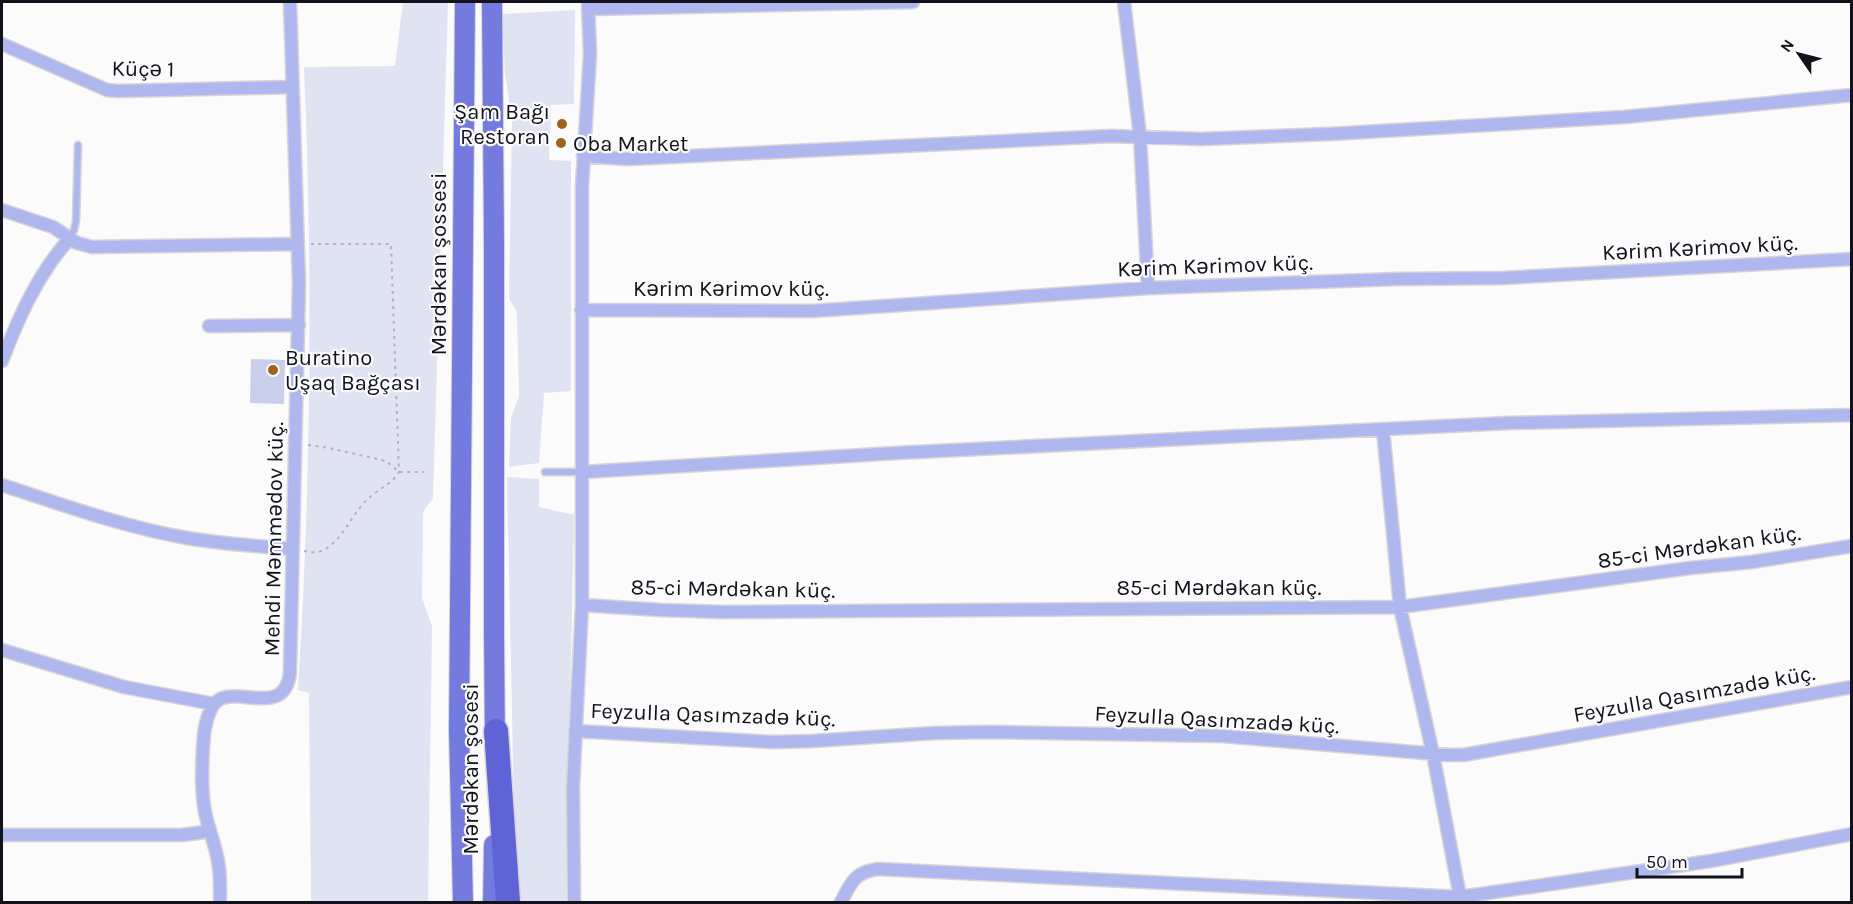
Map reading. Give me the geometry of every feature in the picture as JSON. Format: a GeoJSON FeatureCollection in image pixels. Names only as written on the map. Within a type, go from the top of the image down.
{"type":"FeatureCollection","features":[{"type":"Feature","properties":{"kind":"highway"},"geometry":{"type":"LineString","coordinates":[[496,731],[508,903]]}},
{"type":"Feature","properties":{"kind":"main road","name":"Mərdəkan şossesi"},"geometry":{"type":"LineString","coordinates":[[460,635],[465,2]]}},
{"type":"Feature","properties":{"kind":"main road","name":"Mərdəkan şosesi"},"geometry":{"type":"LineString","coordinates":[[492,2],[496,731],[493,903]]}},
{"type":"Feature","properties":{"kind":"main road","name":"Mərdəkan şosesi"},"geometry":{"type":"LineString","coordinates":[[460,635],[459,730],[463,903]]}},
{"type":"Feature","properties":{"kind":"main road"},"geometry":{"type":"LineString","coordinates":[[450,903],[459,730]]}},
{"type":"Feature","properties":{"kind":"street","name":"Mehdi Məmmədov küç."},"geometry":{"type":"LineString","coordinates":[[214,704],[221,698],[229,696],[264,698],[276,696],[283,691],[288,682],[290,668],[299,325],[290,2]]}},
{"type":"Feature","properties":{"kind":"street"},"geometry":{"type":"LineString","coordinates":[[574,903],[573,787],[582,605],[581,310],[583,156],[590,54],[588,5],[913,2]]}},
{"type":"Feature","properties":{"kind":"street"},"geometry":{"type":"LineString","coordinates":[[1124,2],[1140,136],[1148,288]]}},
{"type":"Feature","properties":{"kind":"street","name":"Küçə 1"},"geometry":{"type":"LineString","coordinates":[[2,44],[107,90],[292,87]]}},
{"type":"Feature","properties":{"kind":"street"},"geometry":{"type":"LineString","coordinates":[[583,156],[628,159],[1070,137],[1140,136],[1202,139],[1329,134],[1624,117],[1851,95]]}},
{"type":"Feature","properties":{"kind":"street"},"geometry":{"type":"LineString","coordinates":[[2,210],[53,226],[70,238],[92,248],[298,244]]}},
{"type":"Feature","properties":{"kind":"street"},"geometry":{"type":"LineString","coordinates":[[2,361],[23,307],[52,259],[70,238]]}},
{"type":"Feature","properties":{"kind":"street","name":"Kərim Kərimov küç."},"geometry":{"type":"LineString","coordinates":[[581,310],[812,310],[1148,288],[1396,279],[1514,278],[1851,259]]}},
{"type":"Feature","properties":{"kind":"street"},"geometry":{"type":"LineString","coordinates":[[209,326],[299,325]]}},
{"type":"Feature","properties":{"kind":"street"},"geometry":{"type":"LineString","coordinates":[[583,472],[896,453],[1508,423],[1851,415]]}},
{"type":"Feature","properties":{"kind":"street"},"geometry":{"type":"LineString","coordinates":[[1383,429],[1400,607],[1433,754],[1460,900]]}},
{"type":"Feature","properties":{"kind":"street"},"geometry":{"type":"LineString","coordinates":[[2,485],[98,516],[161,533],[236,545],[293,549]]}},
{"type":"Feature","properties":{"kind":"street","name":"85-ci Mərdəkan küç."},"geometry":{"type":"LineString","coordinates":[[582,605],[722,612],[1400,607],[1690,568],[1752,562],[1851,546]]}},
{"type":"Feature","properties":{"kind":"street"},"geometry":{"type":"LineString","coordinates":[[2,650],[123,687],[214,704],[207,717],[202,782],[206,815],[220,876],[220,903]]}},
{"type":"Feature","properties":{"kind":"street","name":"Feyzulla Qasımzadə küç."},"geometry":{"type":"LineString","coordinates":[[575,731],[772,742],[989,732],[1223,736],[1463,755],[1851,687]]}},
{"type":"Feature","properties":{"kind":"street"},"geometry":{"type":"LineString","coordinates":[[2,835],[181,835],[210,830]]}},
{"type":"Feature","properties":{"kind":"street"},"geometry":{"type":"LineString","coordinates":[[841,903],[857,876],[866,871],[878,869],[1460,900],[1711,861],[1851,834]]}},
{"type":"Feature","properties":{"kind":"lane"},"geometry":{"type":"LineString","coordinates":[[70,238],[76,221],[78,145]]}},
{"type":"Feature","properties":{"kind":"lane"},"geometry":{"type":"LineString","coordinates":[[545,472],[583,472]]}},
{"type":"Feature","properties":{"kind":"path"},"geometry":{"type":"LineString","coordinates":[[293,549],[315,553],[326,549],[341,534],[352,516],[368,498],[393,482],[399,472],[391,244],[298,244]]}},
{"type":"Feature","properties":{"kind":"path"},"geometry":{"type":"LineString","coordinates":[[296,443],[329,447],[386,461],[399,472],[424,472]]}},
{"type":"Feature","properties":{"kind":"shaded area"},"geometry":{"type":"Polygon","coordinates":[[[403,2],[448,2],[433,498],[423,512],[422,598],[432,626],[428,902],[311,902],[309,693],[298,690],[306,534],[309,378],[309,223],[304,67],[395,66],[403,2]]]}},
{"type":"Feature","properties":{"kind":"shaded area"},"geometry":{"type":"Polygon","coordinates":[[[575,10],[574,104],[551,105],[549,160],[571,161],[571,391],[544,393],[539,463],[509,467],[511,418],[519,396],[517,312],[509,298],[512,123],[505,73],[502,14],[575,10]]]}},
{"type":"Feature","properties":{"kind":"shaded area"},"geometry":{"type":"Polygon","coordinates":[[[507,477],[539,479],[539,507],[574,515],[566,902],[516,902],[507,477]]]}},
{"type":"Feature","properties":{"kind":"building"},"geometry":{"type":"Polygon","coordinates":[[[251,359],[285,360],[284,404],[250,403],[251,359]]]}},
{"type":"Feature","properties":{"kind":"place","name":"Şam Bağı Restoran"},"geometry":{"type":"Point","coordinates":[562,124]}},
{"type":"Feature","properties":{"kind":"place","name":"Oba Market"},"geometry":{"type":"Point","coordinates":[561,143]}},
{"type":"Feature","properties":{"kind":"place","name":"Buratino Uşaq Bağçası"},"geometry":{"type":"Point","coordinates":[273,370]}}]}
